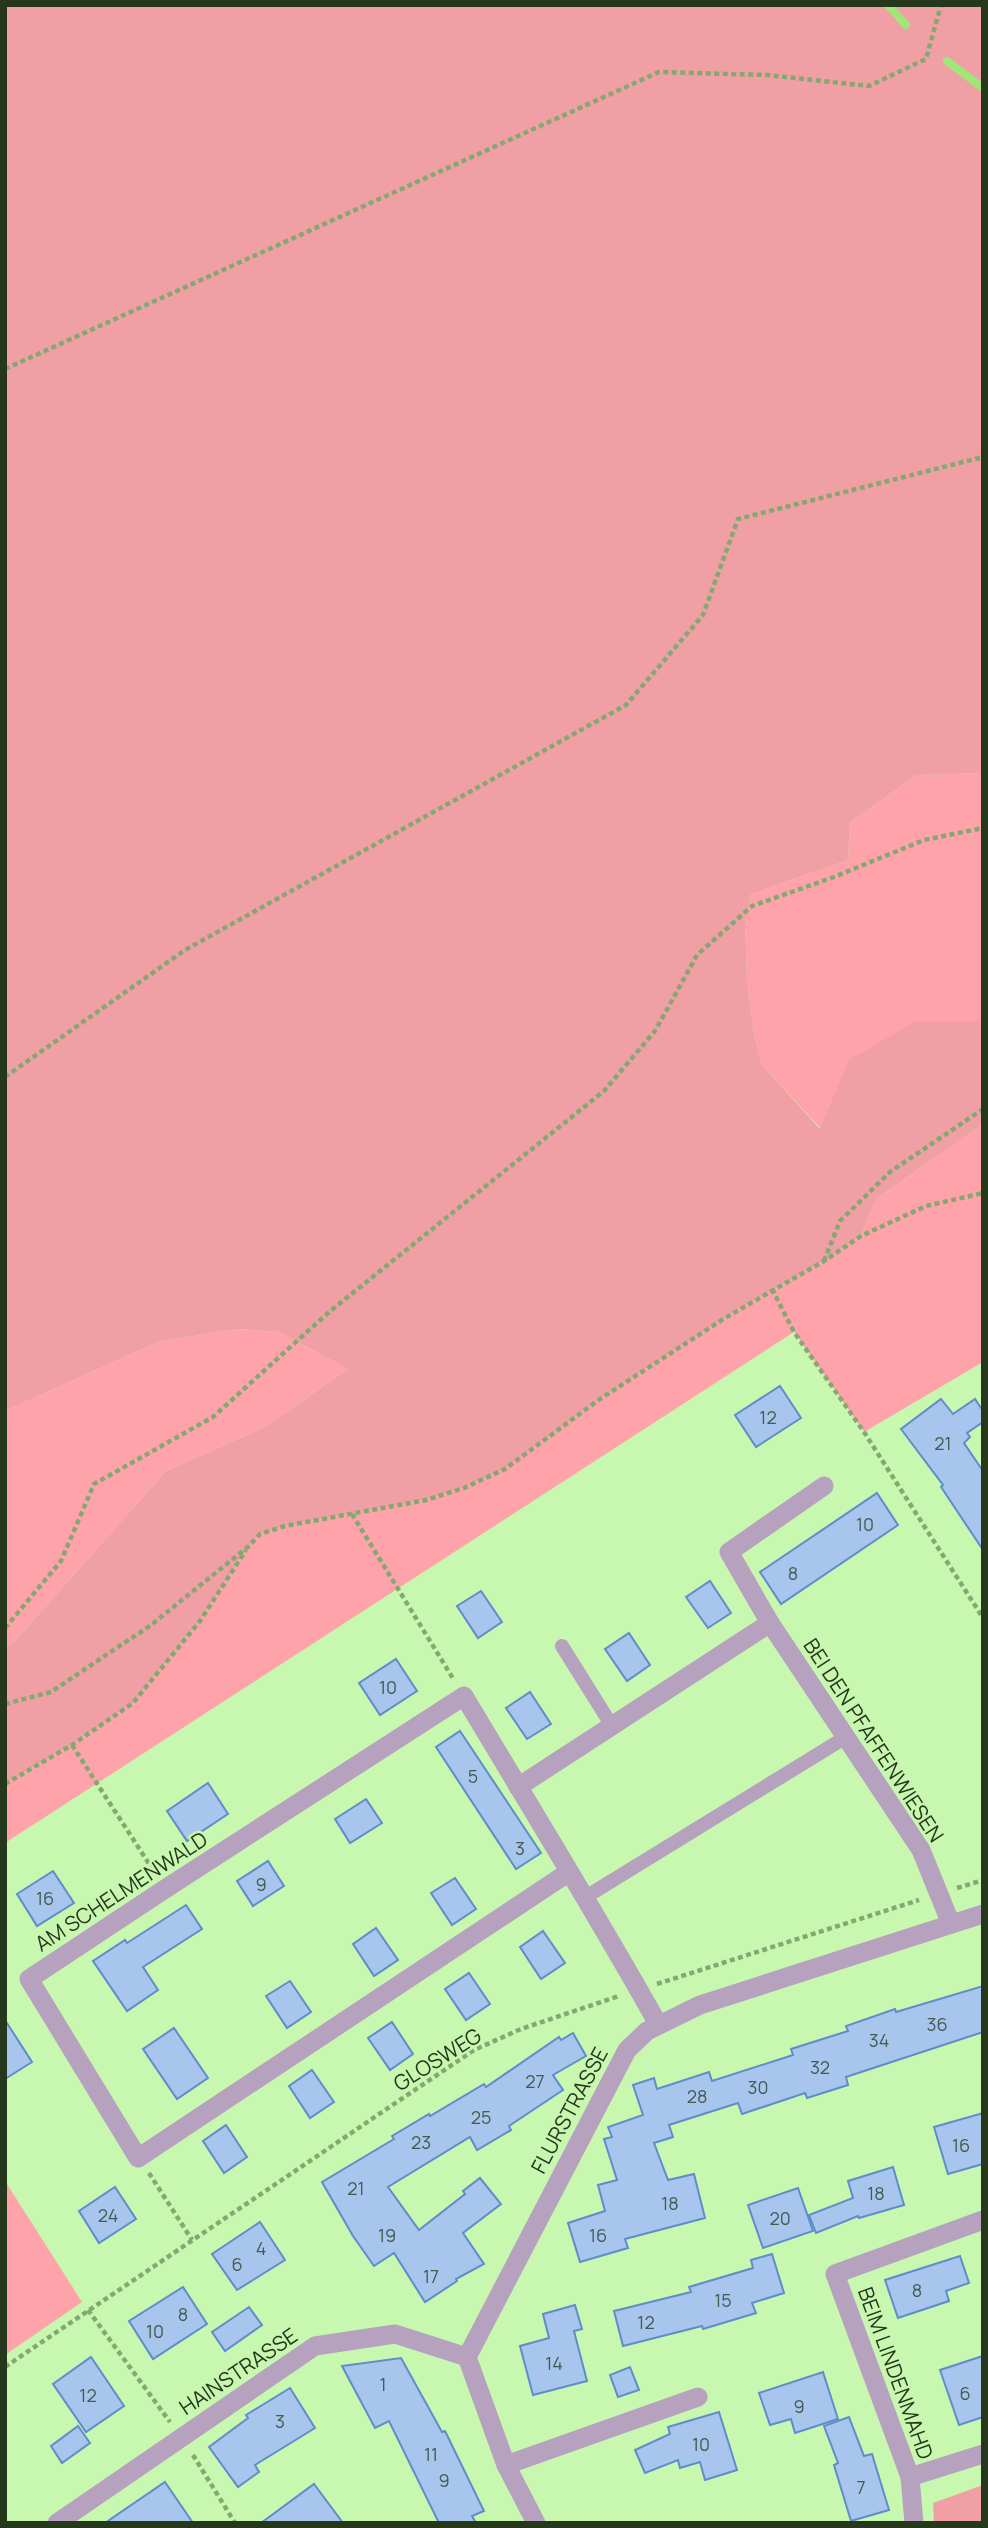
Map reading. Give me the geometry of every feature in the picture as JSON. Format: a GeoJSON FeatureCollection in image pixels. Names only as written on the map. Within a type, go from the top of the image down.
{"type":"FeatureCollection","features":[{"type":"Feature","properties":{"kind":"street","name":"BEI DEN PFAFFENWIESEN"},"geometry":{"type":"LineString","coordinates":[[824,1486],[729,1552],[770,1623],[920,1850],[951,1924]]}},
{"type":"Feature","properties":{"kind":"street"},"geometry":{"type":"LineString","coordinates":[[518,1787],[770,1623]]}},
{"type":"Feature","properties":{"kind":"street"},"geometry":{"type":"LineString","coordinates":[[464,1696],[658,2024]]}},
{"type":"Feature","properties":{"kind":"street","name":"AM SCHELMENWALD"},"geometry":{"type":"LineString","coordinates":[[138,2158],[29,1979],[464,1696]]}},
{"type":"Feature","properties":{"kind":"street"},"geometry":{"type":"LineString","coordinates":[[138,2158],[569,1872]]}},
{"type":"Feature","properties":{"kind":"street","name":"FLURSTRASSE"},"geometry":{"type":"LineString","coordinates":[[467,2357],[627,2049],[658,2024],[700,2005],[983,1914]]}},
{"type":"Feature","properties":{"kind":"street","name":"BEIM LINDENMAHD"},"geometry":{"type":"LineString","coordinates":[[914,2523],[910,2477],[835,2274],[983,2220]]}},
{"type":"Feature","properties":{"kind":"street","name":"HAINSTRASSE"},"geometry":{"type":"LineString","coordinates":[[69,2519],[315,2346],[395,2334],[467,2357]]}},
{"type":"Feature","properties":{"kind":"street"},"geometry":{"type":"LineString","coordinates":[[467,2357],[506,2465],[536,2523]]}},
{"type":"Feature","properties":{"kind":"street"},"geometry":{"type":"LineString","coordinates":[[506,2465],[698,2398]]}},
{"type":"Feature","properties":{"kind":"street","name":"BEIM LINDENMAHD"},"geometry":{"type":"LineString","coordinates":[[910,2477],[983,2454]]}},
{"type":"Feature","properties":{"kind":"lane"},"geometry":{"type":"LineString","coordinates":[[562,1646],[612,1726]]}},
{"type":"Feature","properties":{"kind":"lane"},"geometry":{"type":"LineString","coordinates":[[584,1898],[846,1737]]}},
{"type":"Feature","properties":{"kind":"path"},"geometry":{"type":"LineString","coordinates":[[5,369],[659,72],[767,75],[869,86],[926,59],[941,5]]}},
{"type":"Feature","properties":{"kind":"path"},"geometry":{"type":"LineString","coordinates":[[5,1077],[185,950],[626,705],[703,615],[738,520],[983,457]]}},
{"type":"Feature","properties":{"kind":"path"},"geometry":{"type":"LineString","coordinates":[[5,1628],[61,1560],[94,1484],[213,1417],[329,1312],[604,1091],[655,1031],[696,955],[752,906],[834,877],[924,839],[983,828]]}},
{"type":"Feature","properties":{"kind":"path"},"geometry":{"type":"LineString","coordinates":[[824,1261],[840,1221],[890,1172],[983,1109]]}},
{"type":"Feature","properties":{"kind":"path"},"geometry":{"type":"LineString","coordinates":[[5,1704],[51,1692],[151,1625],[249,1546],[260,1534],[426,1500],[464,1488],[505,1469],[600,1399],[772,1289],[824,1261],[861,1236],[926,1206],[983,1193]]}},
{"type":"Feature","properties":{"kind":"path"},"geometry":{"type":"LineString","coordinates":[[772,1289],[794,1332],[864,1432],[983,1618]]}},
{"type":"Feature","properties":{"kind":"path"},"geometry":{"type":"LineString","coordinates":[[352,1514],[464,1696]]}},
{"type":"Feature","properties":{"kind":"path"},"geometry":{"type":"LineString","coordinates":[[5,1784],[72,1745],[133,1703],[200,1620],[249,1546]]}},
{"type":"Feature","properties":{"kind":"path"},"geometry":{"type":"LineString","coordinates":[[72,1745],[164,1889]]}},
{"type":"Feature","properties":{"kind":"path","name":"GLOSWEG"},"geometry":{"type":"LineString","coordinates":[[5,2367],[474,2050],[521,2029],[639,1989],[983,1880]]}},
{"type":"Feature","properties":{"kind":"path"},"geometry":{"type":"LineString","coordinates":[[138,2158],[192,2240]]}},
{"type":"Feature","properties":{"kind":"path"},"geometry":{"type":"LineString","coordinates":[[88,2310],[182,2437],[235,2523]]}},
{"type":"Feature","properties":{"kind":"shaded area"},"geometry":{"type":"Polygon","coordinates":[[[5,5],[983,5],[983,773],[917,775],[850,822],[848,860],[751,894],[745,920],[747,980],[754,1035],[762,1065],[820,1129],[849,1060],[916,1021],[983,1021],[983,1124],[876,1199],[861,1236],[824,1261],[725,1318],[600,1399],[505,1469],[464,1488],[426,1500],[285,1526],[260,1534],[249,1546],[200,1621],[133,1703],[72,1745],[5,1784],[5,1647],[15,1641],[166,1471],[265,1427],[348,1369],[279,1332],[237,1329],[158,1342],[5,1411],[5,5]]]}},
{"type":"Feature","properties":{"kind":"shaded area"},"geometry":{"type":"Polygon","coordinates":[[[983,773],[983,1021],[916,1021],[821,1129],[762,1065],[754,1035],[747,980],[745,920],[751,894],[848,860],[850,822],[917,775],[983,773]]]}},
{"type":"Feature","properties":{"kind":"shaded area"},"geometry":{"type":"Polygon","coordinates":[[[983,1124],[983,1362],[864,1432],[794,1332],[5,1843],[5,1784],[72,1745],[133,1703],[200,1621],[249,1546],[260,1534],[285,1526],[426,1500],[464,1488],[505,1469],[600,1399],[725,1318],[824,1261],[861,1236],[876,1199],[983,1124]]]}},
{"type":"Feature","properties":{"kind":"shaded area"},"geometry":{"type":"Polygon","coordinates":[[[237,1329],[279,1332],[348,1369],[265,1427],[166,1471],[15,1641],[5,1647],[5,1411],[158,1342],[237,1329]]]}},
{"type":"Feature","properties":{"kind":"shaded area"},"geometry":{"type":"Polygon","coordinates":[[[5,2181],[82,2302],[5,2355],[5,2181]]]}},
{"type":"Feature","properties":{"kind":"shaded area"},"geometry":{"type":"Polygon","coordinates":[[[983,2485],[983,2522],[934,2523],[933,2503],[983,2485]]]}},
{"type":"Feature","properties":{"kind":"building"},"geometry":{"type":"Polygon","coordinates":[[[780,1386],[801,1418],[756,1447],[735,1415],[780,1386]]]}},
{"type":"Feature","properties":{"kind":"building"},"geometry":{"type":"Polygon","coordinates":[[[941,1399],[953,1414],[975,1399],[983,1411],[983,1422],[967,1433],[970,1437],[964,1443],[983,1471],[983,1550],[941,1487],[943,1485],[901,1429],[941,1399]]]}},
{"type":"Feature","properties":{"kind":"building"},"geometry":{"type":"Polygon","coordinates":[[[877,1493],[898,1525],[781,1604],[760,1572],[877,1493]]]}},
{"type":"Feature","properties":{"kind":"building"},"geometry":{"type":"Polygon","coordinates":[[[710,1581],[731,1613],[708,1628],[686,1597],[710,1581]]]}},
{"type":"Feature","properties":{"kind":"building"},"geometry":{"type":"Polygon","coordinates":[[[481,1591],[502,1622],[478,1638],[457,1606],[481,1591]]]}},
{"type":"Feature","properties":{"kind":"building"},"geometry":{"type":"Polygon","coordinates":[[[629,1633],[650,1665],[627,1681],[605,1649],[629,1633]]]}},
{"type":"Feature","properties":{"kind":"building"},"geometry":{"type":"Polygon","coordinates":[[[396,1659],[417,1691],[380,1715],[359,1683],[396,1659]]]}},
{"type":"Feature","properties":{"kind":"building"},"geometry":{"type":"Polygon","coordinates":[[[530,1692],[551,1724],[527,1739],[506,1708],[530,1692]]]}},
{"type":"Feature","properties":{"kind":"building"},"geometry":{"type":"Polygon","coordinates":[[[460,1731],[541,1853],[516,1869],[436,1747],[460,1731]]]}},
{"type":"Feature","properties":{"kind":"building"},"geometry":{"type":"Polygon","coordinates":[[[208,1783],[228,1814],[187,1841],[167,1811],[208,1783]]]}},
{"type":"Feature","properties":{"kind":"building"},"geometry":{"type":"Polygon","coordinates":[[[366,1799],[382,1823],[350,1843],[335,1819],[366,1799]]]}},
{"type":"Feature","properties":{"kind":"building"},"geometry":{"type":"Polygon","coordinates":[[[268,1861],[284,1886],[253,1906],[237,1881],[268,1861]]]}},
{"type":"Feature","properties":{"kind":"building"},"geometry":{"type":"Polygon","coordinates":[[[53,1871],[74,1903],[37,1926],[17,1894],[53,1871]]]}},
{"type":"Feature","properties":{"kind":"building"},"geometry":{"type":"Polygon","coordinates":[[[455,1878],[476,1909],[452,1925],[431,1893],[455,1878]]]}},
{"type":"Feature","properties":{"kind":"building"},"geometry":{"type":"Polygon","coordinates":[[[186,1905],[202,1929],[143,1967],[158,1990],[127,2011],[93,1961],[125,1940],[127,1943],[186,1905]]]}},
{"type":"Feature","properties":{"kind":"building"},"geometry":{"type":"Polygon","coordinates":[[[376,1928],[398,1960],[374,1976],[353,1944],[376,1928]]]}},
{"type":"Feature","properties":{"kind":"building"},"geometry":{"type":"Polygon","coordinates":[[[543,1931],[565,1963],[541,1979],[520,1947],[543,1931]]]}},
{"type":"Feature","properties":{"kind":"building"},"geometry":{"type":"Polygon","coordinates":[[[469,1973],[490,2004],[466,2020],[445,1989],[469,1973]]]}},
{"type":"Feature","properties":{"kind":"building"},"geometry":{"type":"Polygon","coordinates":[[[290,1981],[311,2012],[287,2028],[266,1996],[290,1981]]]}},
{"type":"Feature","properties":{"kind":"building"},"geometry":{"type":"Polygon","coordinates":[[[983,1986],[983,2032],[846,2077],[848,2085],[807,2098],[805,2093],[742,2114],[738,2103],[669,2125],[673,2137],[654,2143],[668,2180],[694,2174],[705,2218],[625,2239],[628,2248],[580,2262],[568,2223],[605,2211],[598,2185],[617,2180],[604,2139],[612,2137],[608,2127],[643,2115],[633,2085],[654,2078],[657,2089],[709,2072],[712,2081],[793,2055],[791,2049],[848,2031],[846,2026],[895,2009],[896,2012],[983,1986]]]}},
{"type":"Feature","properties":{"kind":"building"},"geometry":{"type":"Polygon","coordinates":[[[5,2020],[32,2062],[5,2079],[5,2020]]]}},
{"type":"Feature","properties":{"kind":"building"},"geometry":{"type":"Polygon","coordinates":[[[392,2022],[413,2054],[390,2070],[368,2038],[392,2022]]]}},
{"type":"Feature","properties":{"kind":"building"},"geometry":{"type":"Polygon","coordinates":[[[174,2028],[208,2078],[177,2099],[143,2049],[174,2028]]]}},
{"type":"Feature","properties":{"kind":"building"},"geometry":{"type":"Polygon","coordinates":[[[573,2033],[586,2056],[553,2075],[563,2090],[509,2126],[511,2130],[477,2150],[470,2137],[388,2187],[419,2230],[465,2194],[463,2191],[480,2178],[501,2204],[463,2233],[484,2264],[456,2279],[457,2281],[425,2302],[394,2253],[374,2266],[322,2182],[394,2139],[392,2136],[429,2114],[430,2116],[484,2084],[486,2087],[559,2037],[561,2040],[573,2033]]]}},
{"type":"Feature","properties":{"kind":"building"},"geometry":{"type":"Polygon","coordinates":[[[312,2070],[334,2102],[310,2118],[289,2086],[312,2070]]]}},
{"type":"Feature","properties":{"kind":"building"},"geometry":{"type":"Polygon","coordinates":[[[983,2113],[983,2164],[948,2174],[934,2127],[983,2113]]]}},
{"type":"Feature","properties":{"kind":"building"},"geometry":{"type":"Polygon","coordinates":[[[226,2125],[247,2157],[224,2173],[203,2141],[226,2125]]]}},
{"type":"Feature","properties":{"kind":"building"},"geometry":{"type":"Polygon","coordinates":[[[893,2167],[904,2205],[859,2218],[858,2216],[816,2233],[809,2215],[853,2198],[848,2181],[893,2167]]]}},
{"type":"Feature","properties":{"kind":"building"},"geometry":{"type":"Polygon","coordinates":[[[115,2187],[136,2219],[99,2243],[79,2211],[115,2187]]]}},
{"type":"Feature","properties":{"kind":"building"},"geometry":{"type":"Polygon","coordinates":[[[798,2188],[813,2231],[763,2248],[748,2205],[798,2188]]]}},
{"type":"Feature","properties":{"kind":"building"},"geometry":{"type":"Polygon","coordinates":[[[260,2222],[285,2260],[237,2290],[212,2254],[260,2222]]]}},
{"type":"Feature","properties":{"kind":"building"},"geometry":{"type":"Polygon","coordinates":[[[772,2254],[784,2293],[752,2303],[756,2313],[703,2329],[702,2326],[623,2346],[614,2311],[691,2292],[689,2287],[753,2268],[751,2260],[772,2254]]]}},
{"type":"Feature","properties":{"kind":"building"},"geometry":{"type":"Polygon","coordinates":[[[960,2256],[969,2283],[946,2291],[949,2301],[898,2318],[885,2280],[960,2256]]]}},
{"type":"Feature","properties":{"kind":"building"},"geometry":{"type":"Polygon","coordinates":[[[183,2287],[207,2324],[153,2359],[129,2321],[183,2287]]]}},
{"type":"Feature","properties":{"kind":"building"},"geometry":{"type":"Polygon","coordinates":[[[575,2305],[582,2329],[574,2331],[587,2381],[533,2395],[520,2346],[549,2338],[543,2314],[575,2305]]]}},
{"type":"Feature","properties":{"kind":"building"},"geometry":{"type":"Polygon","coordinates":[[[249,2307],[262,2325],[225,2351],[212,2332],[249,2307]]]}},
{"type":"Feature","properties":{"kind":"building"},"geometry":{"type":"Polygon","coordinates":[[[983,2356],[983,2417],[959,2425],[940,2370],[983,2356]]]}},
{"type":"Feature","properties":{"kind":"building"},"geometry":{"type":"Polygon","coordinates":[[[91,2357],[124,2406],[86,2432],[53,2384],[91,2357]]]}},
{"type":"Feature","properties":{"kind":"building"},"geometry":{"type":"Polygon","coordinates":[[[401,2358],[442,2432],[445,2431],[484,2511],[472,2516],[476,2523],[439,2523],[389,2421],[375,2428],[342,2366],[401,2358]]]}},
{"type":"Feature","properties":{"kind":"building"},"geometry":{"type":"Polygon","coordinates":[[[630,2367],[639,2390],[618,2397],[610,2375],[630,2367]]]}},
{"type":"Feature","properties":{"kind":"building"},"geometry":{"type":"Polygon","coordinates":[[[823,2372],[838,2419],[795,2433],[791,2419],[770,2425],[759,2393],[823,2372]]]}},
{"type":"Feature","properties":{"kind":"building"},"geometry":{"type":"Polygon","coordinates":[[[290,2388],[315,2428],[255,2465],[259,2472],[238,2487],[209,2447],[248,2418],[246,2415],[290,2388]]]}},
{"type":"Feature","properties":{"kind":"building"},"geometry":{"type":"Polygon","coordinates":[[[719,2412],[737,2470],[705,2480],[700,2462],[680,2468],[678,2460],[645,2473],[635,2450],[670,2434],[668,2427],[719,2412]]]}},
{"type":"Feature","properties":{"kind":"building"},"geometry":{"type":"Polygon","coordinates":[[[849,2417],[864,2456],[872,2454],[889,2510],[851,2521],[834,2465],[838,2463],[824,2426],[849,2417]]]}},
{"type":"Feature","properties":{"kind":"building"},"geometry":{"type":"Polygon","coordinates":[[[78,2426],[90,2443],[62,2463],[51,2446],[78,2426]]]}},
{"type":"Feature","properties":{"kind":"building"},"geometry":{"type":"Polygon","coordinates":[[[165,2482],[193,2523],[105,2523],[165,2482]]]}},
{"type":"Feature","properties":{"kind":"building"},"geometry":{"type":"Polygon","coordinates":[[[314,2484],[343,2523],[261,2523],[314,2484]]]}},
{"type":"Feature","properties":{"kind":"waterway"},"geometry":{"type":"LineString","coordinates":[[888,5],[906,25]]}},
{"type":"Feature","properties":{"kind":"waterway"},"geometry":{"type":"LineString","coordinates":[[947,61],[983,88]]}}]}
